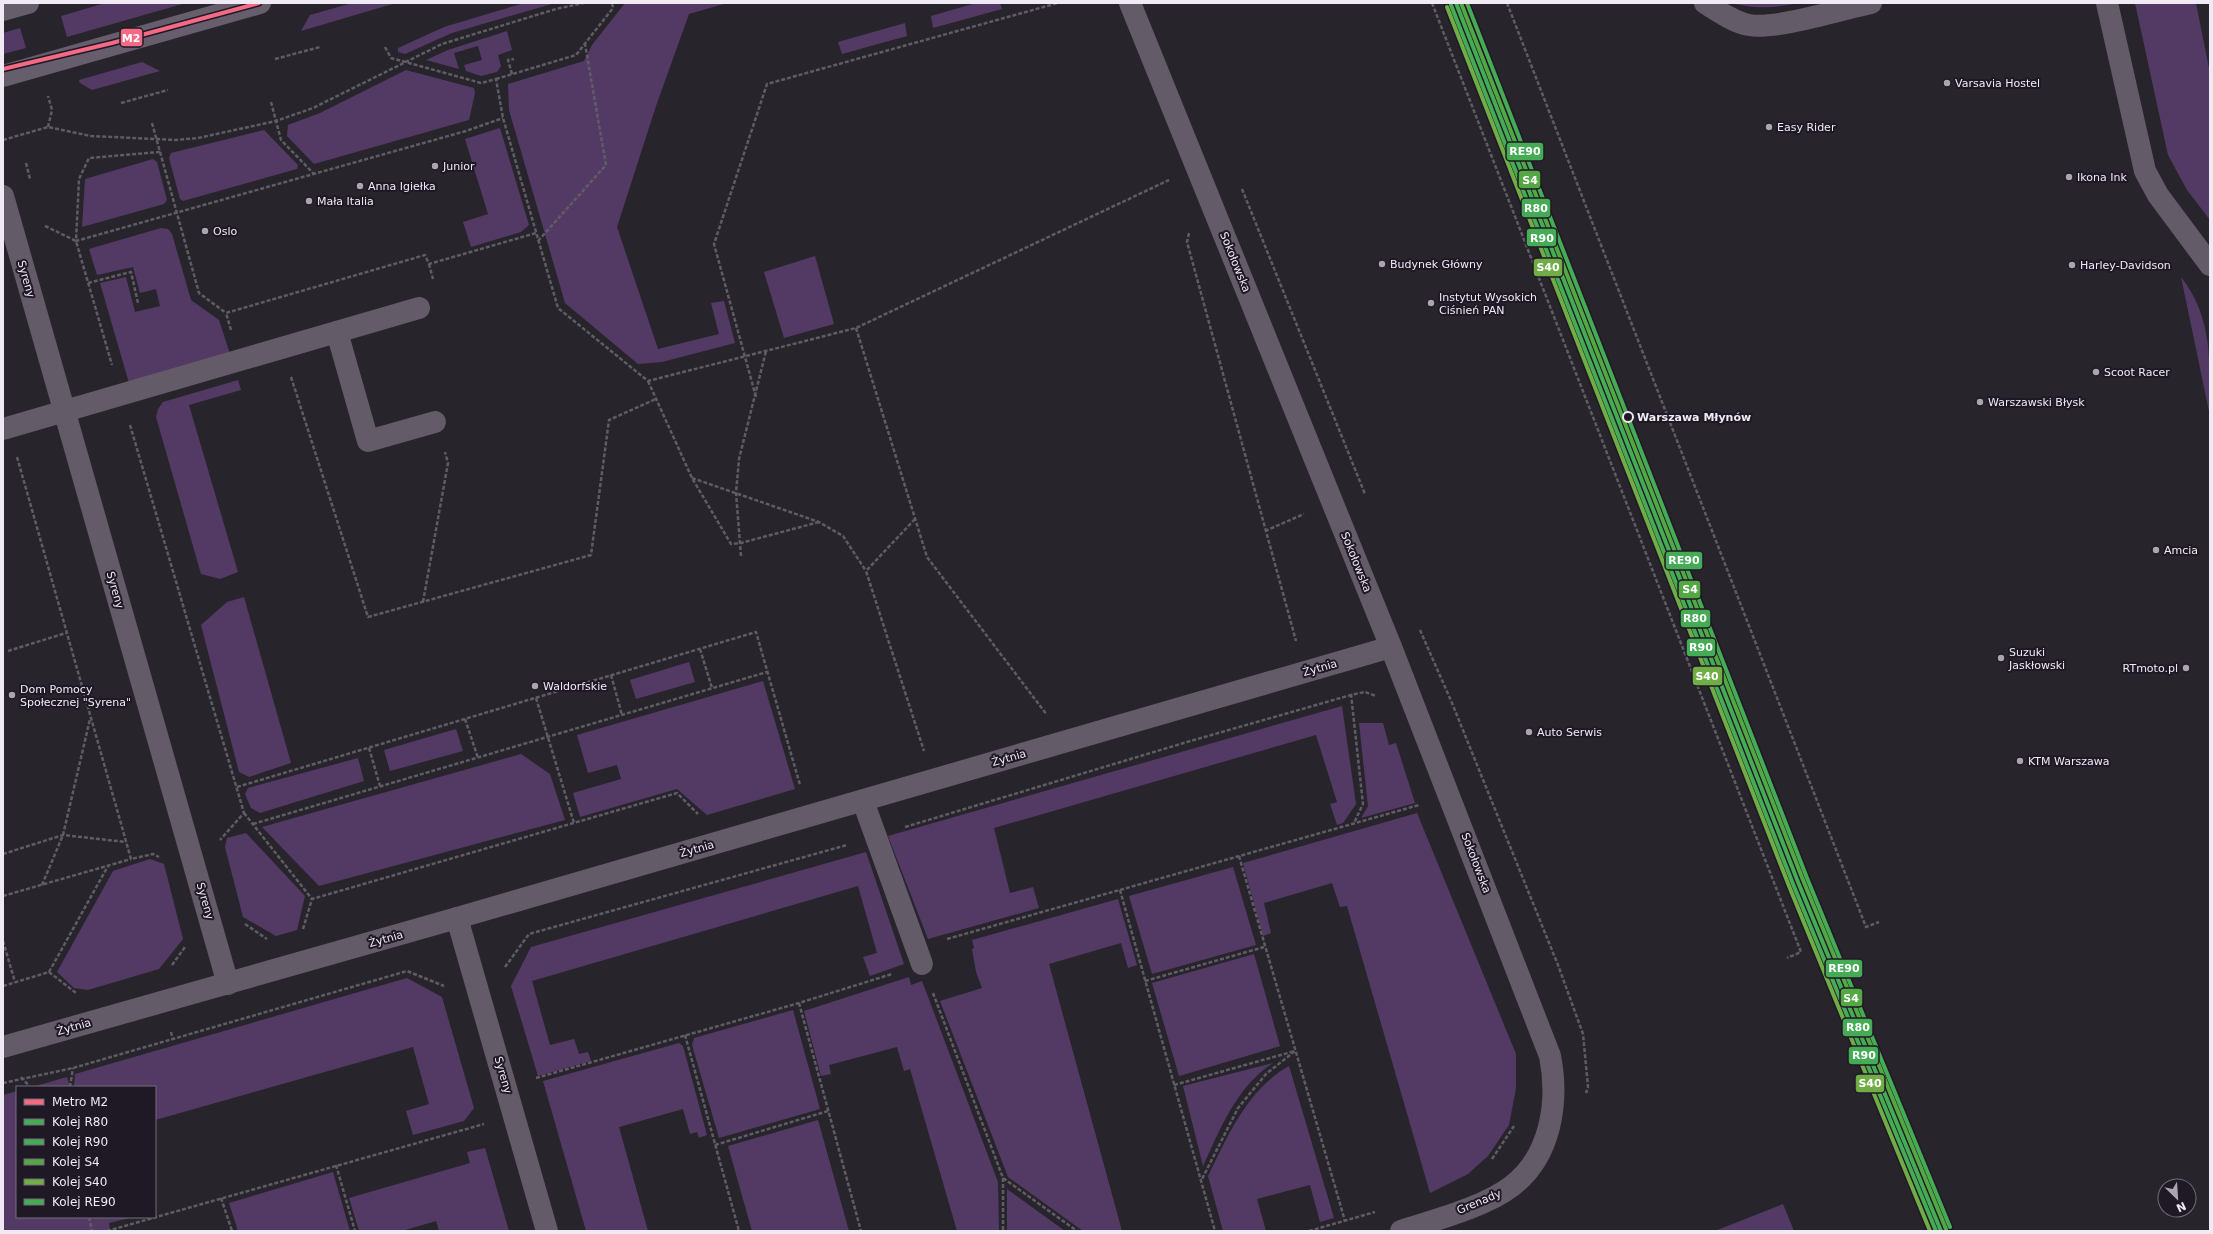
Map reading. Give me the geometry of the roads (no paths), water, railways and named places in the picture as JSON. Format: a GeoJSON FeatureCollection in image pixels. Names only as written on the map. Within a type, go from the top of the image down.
{"type":"FeatureCollection","features":[{"type":"Feature","properties":{"kind":"main road"},"geometry":{"type":"LineString","coordinates":[[3,10],[28,3]]}},
{"type":"Feature","properties":{"kind":"main road"},"geometry":{"type":"LineString","coordinates":[[3,76],[260,3]]}},
{"type":"Feature","properties":{"kind":"street","name":"Sokołowska"},"geometry":{"type":"LineString","coordinates":[[1130,3],[1391,647],[1550,1056],[1554,1073],[1554,1094],[1550,1128]]}},
{"type":"Feature","properties":{"kind":"street"},"geometry":{"type":"LineString","coordinates":[[1705,3],[1728,17],[1749,25],[1776,24],[1871,3]]}},
{"type":"Feature","properties":{"kind":"street"},"geometry":{"type":"LineString","coordinates":[[2107,3],[2145,171],[2158,196],[2210,265]]}},
{"type":"Feature","properties":{"kind":"street","name":"Syreny"},"geometry":{"type":"LineString","coordinates":[[3,196],[228,984]]}},
{"type":"Feature","properties":{"kind":"street"},"geometry":{"type":"LineString","coordinates":[[6,429],[419,308]]}},
{"type":"Feature","properties":{"kind":"street"},"geometry":{"type":"LineString","coordinates":[[336,332],[368,441],[435,422]]}},
{"type":"Feature","properties":{"kind":"street","name":"Żytnia"},"geometry":{"type":"LineString","coordinates":[[3,1047],[162,1001],[228,984],[1391,647]]}},
{"type":"Feature","properties":{"kind":"street"},"geometry":{"type":"LineString","coordinates":[[863,801],[922,964]]}},
{"type":"Feature","properties":{"kind":"street","name":"Syreny"},"geometry":{"type":"LineString","coordinates":[[457,918],[547,1231]]}},
{"type":"Feature","properties":{"kind":"street","name":"Grenady"},"geometry":{"type":"LineString","coordinates":[[1401,1231],[1491,1198],[1511,1187],[1525,1175],[1535,1162],[1550,1128]]}},
{"type":"Feature","properties":{"kind":"metro line","name":"M2"},"geometry":{"type":"LineString","coordinates":[[3,69],[112,43],[259,3]]}},
{"type":"Feature","properties":{"kind":"rail line","name":"R80"},"geometry":{"type":"LineString","coordinates":[[1456,3],[1798,882],[1941,1231]]}},
{"type":"Feature","properties":{"kind":"rail line","name":"S4"},"geometry":{"type":"LineString","coordinates":[[1461,3],[1803,880],[1946,1229]]}},
{"type":"Feature","properties":{"kind":"rail line","name":"RE90"},"geometry":{"type":"LineString","coordinates":[[1467,3],[1807,878],[1950,1227]]}},
{"type":"Feature","properties":{"kind":"rail line","name":"R90"},"geometry":{"type":"LineString","coordinates":[[1451,5],[1793,884],[1936,1231]]}},
{"type":"Feature","properties":{"kind":"rail line","name":"S40"},"geometry":{"type":"LineString","coordinates":[[1447,7],[1789,886],[1930,1231]]}},
{"type":"Feature","properties":{"kind":"place","name":"Varsavia Hostel"},"geometry":{"type":"Point","coordinates":[1947,83]}},
{"type":"Feature","properties":{"kind":"place","name":"Easy Rider"},"geometry":{"type":"Point","coordinates":[1769,127]}},
{"type":"Feature","properties":{"kind":"place","name":"Junior"},"geometry":{"type":"Point","coordinates":[435,166]}},
{"type":"Feature","properties":{"kind":"place","name":"Ikona Ink"},"geometry":{"type":"Point","coordinates":[2069,177]}},
{"type":"Feature","properties":{"kind":"place","name":"Anna Igiełka"},"geometry":{"type":"Point","coordinates":[360,186]}},
{"type":"Feature","properties":{"kind":"place","name":"Mała Italia"},"geometry":{"type":"Point","coordinates":[309,201]}},
{"type":"Feature","properties":{"kind":"place","name":"Oslo"},"geometry":{"type":"Point","coordinates":[205,231]}},
{"type":"Feature","properties":{"kind":"place","name":"Budynek Główny"},"geometry":{"type":"Point","coordinates":[1382,264]}},
{"type":"Feature","properties":{"kind":"place","name":"Harley-Davidson"},"geometry":{"type":"Point","coordinates":[2072,265]}},
{"type":"Feature","properties":{"kind":"place","name":"Instytut Wysokich Ciśnień PAN"},"geometry":{"type":"Point","coordinates":[1431,303]}},
{"type":"Feature","properties":{"kind":"place","name":"Scoot Racer"},"geometry":{"type":"Point","coordinates":[2096,372]}},
{"type":"Feature","properties":{"kind":"place","name":"Warszawski Błysk"},"geometry":{"type":"Point","coordinates":[1980,402]}},
{"type":"Feature","properties":{"kind":"place","name":"Warszawa Młynów"},"geometry":{"type":"Point","coordinates":[1628,417]}},
{"type":"Feature","properties":{"kind":"place","name":"Amcia"},"geometry":{"type":"Point","coordinates":[2156,550]}},
{"type":"Feature","properties":{"kind":"place","name":"Suzuki Jaskłowski"},"geometry":{"type":"Point","coordinates":[2001,658]}},
{"type":"Feature","properties":{"kind":"place","name":"RTmoto.pl"},"geometry":{"type":"Point","coordinates":[2186,668]}},
{"type":"Feature","properties":{"kind":"place","name":"Waldorfskie"},"geometry":{"type":"Point","coordinates":[535,686]}},
{"type":"Feature","properties":{"kind":"place","name":"Dom Pomocy Społecznej \"Syrena\""},"geometry":{"type":"Point","coordinates":[12,695]}},
{"type":"Feature","properties":{"kind":"place","name":"Auto Serwis"},"geometry":{"type":"Point","coordinates":[1529,732]}},
{"type":"Feature","properties":{"kind":"place","name":"KTM Warszawa"},"geometry":{"type":"Point","coordinates":[2020,761]}}]}
